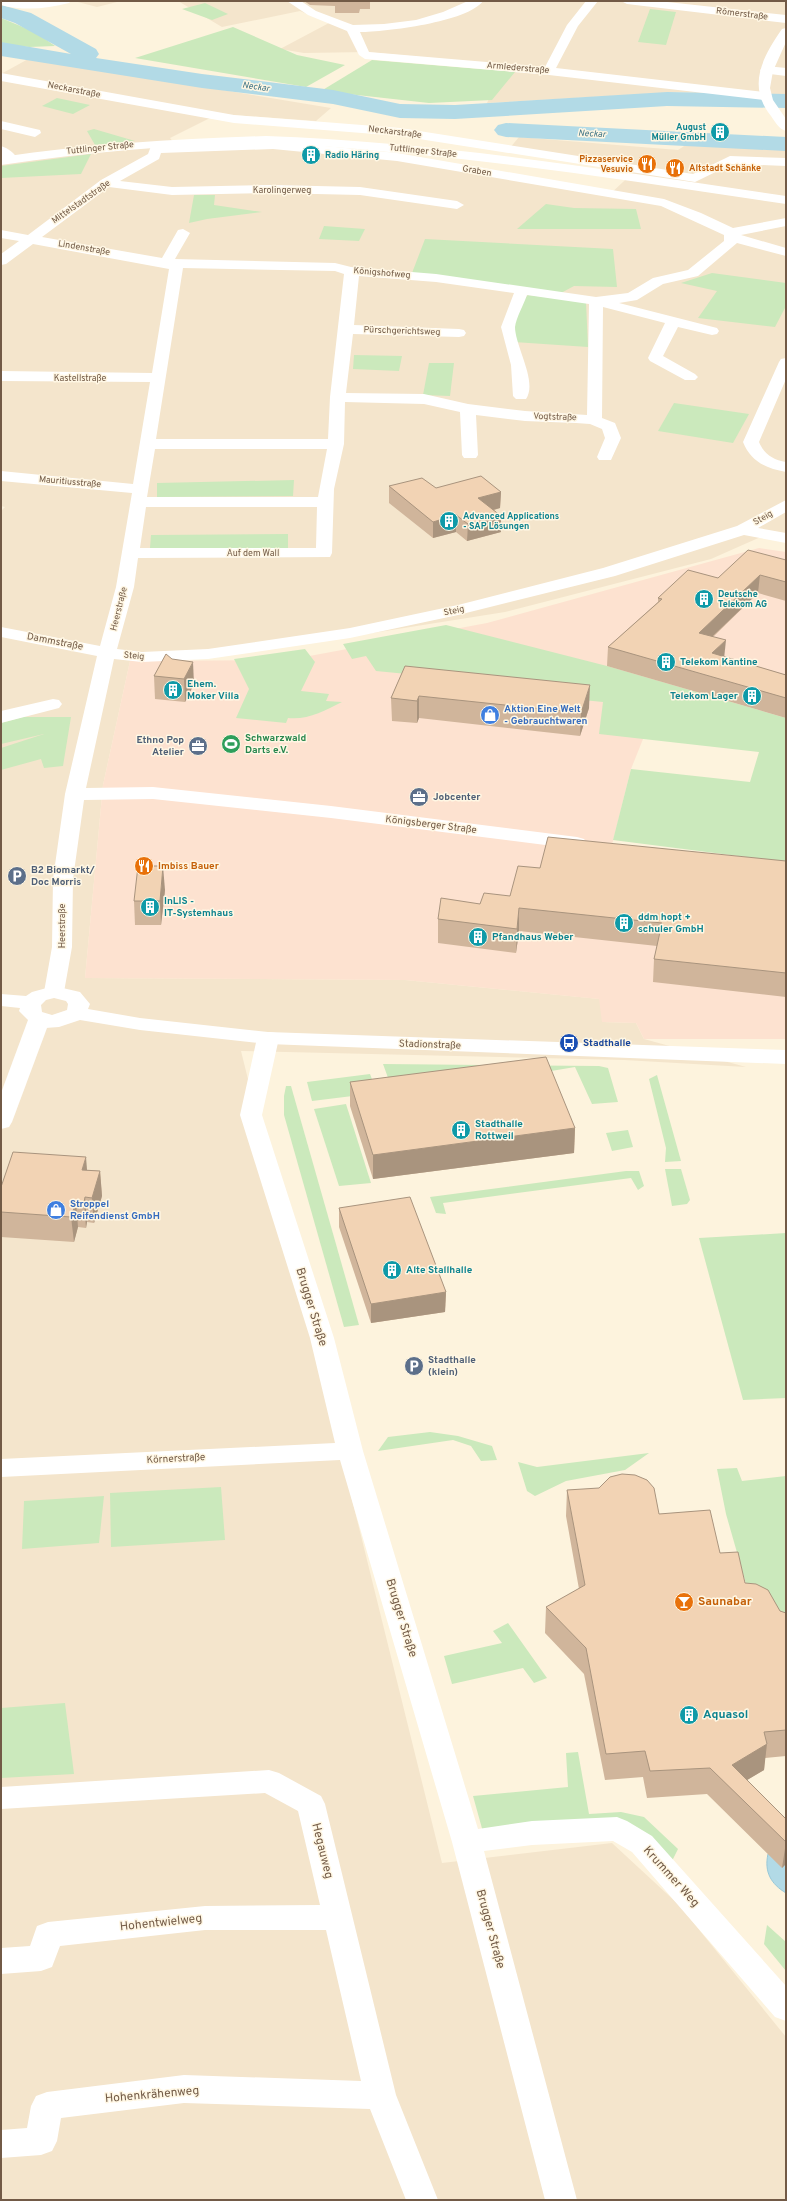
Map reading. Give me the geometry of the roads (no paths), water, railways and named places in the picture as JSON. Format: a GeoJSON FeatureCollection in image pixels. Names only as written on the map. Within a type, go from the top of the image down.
{"type":"FeatureCollection","features":[{"type":"Feature","properties":{"kind":"street"},"geometry":{"type":"LineString","coordinates":[[1,2],[20,7],[47,6],[65,1]]}},
{"type":"Feature","properties":{"kind":"street"},"geometry":{"type":"LineString","coordinates":[[293,1],[312,13],[352,29],[409,25],[449,14],[477,1]]}},
{"type":"Feature","properties":{"kind":"street"},"geometry":{"type":"LineString","coordinates":[[549,71],[573,25],[592,1]]}},
{"type":"Feature","properties":{"kind":"street","name":"Römerstraße"},"geometry":{"type":"LineString","coordinates":[[627,1],[786,19]]}},
{"type":"Feature","properties":{"kind":"street","name":"Armlederstraße"},"geometry":{"type":"LineString","coordinates":[[352,29],[365,55],[549,71],[644,84],[765,96]]}},
{"type":"Feature","properties":{"kind":"street"},"geometry":{"type":"LineString","coordinates":[[786,32],[766,70],[765,96],[773,111],[786,127]]}},
{"type":"Feature","properties":{"kind":"street"},"geometry":{"type":"LineString","coordinates":[[766,70],[786,72]]}},
{"type":"Feature","properties":{"kind":"street","name":"Neckarstraße"},"geometry":{"type":"LineString","coordinates":[[1,76],[234,119],[400,132],[695,178],[730,160],[786,162]]}},
{"type":"Feature","properties":{"kind":"street"},"geometry":{"type":"LineString","coordinates":[[1,125],[35,133]]}},
{"type":"Feature","properties":{"kind":"street","name":"Tuttlinger Straße"},"geometry":{"type":"LineString","coordinates":[[4,157],[154,146],[266,140],[324,142],[491,158],[786,200]]}},
{"type":"Feature","properties":{"kind":"street","name":"Graben"},"geometry":{"type":"LineString","coordinates":[[154,146],[273,145],[397,157],[664,203],[696,216],[731,233],[738,240],[786,252]]}},
{"type":"Feature","properties":{"kind":"street","name":"Mittelstadtstraße"},"geometry":{"type":"LineString","coordinates":[[1,261],[106,184],[154,156],[154,146]]}},
{"type":"Feature","properties":{"kind":"street","name":"Karolingerweg"},"geometry":{"type":"LineString","coordinates":[[106,184],[172,190],[272,189],[360,191],[457,205]]}},
{"type":"Feature","properties":{"kind":"street"},"geometry":{"type":"LineString","coordinates":[[731,233],[763,225],[786,222]]}},
{"type":"Feature","properties":{"kind":"street"},"geometry":{"type":"LineString","coordinates":[[166,263],[183,233]]}},
{"type":"Feature","properties":{"kind":"street","name":"Königshofweg"},"geometry":{"type":"LineString","coordinates":[[596,301],[632,297],[658,281],[693,272],[731,242],[731,233]]}},
{"type":"Feature","properties":{"kind":"street","name":"Lindenstraße"},"geometry":{"type":"LineString","coordinates":[[1,234],[166,263]]}},
{"type":"Feature","properties":{"kind":"street","name":"Königshofweg"},"geometry":{"type":"LineString","coordinates":[[166,263],[335,267],[351,271],[436,278],[596,301],[712,331]]}},
{"type":"Feature","properties":{"kind":"street","name":"Heerstraße"},"geometry":{"type":"LineString","coordinates":[[54,992],[62,948],[63,880],[75,794],[87,729],[125,587],[138,495],[159,378],[176,267],[166,263]]}},
{"type":"Feature","properties":{"kind":"street","name":"Auf dem Wall"},"geometry":{"type":"LineString","coordinates":[[130,553],[324,554],[326,489],[336,444],[338,397],[344,329],[352,278],[351,271]]}},
{"type":"Feature","properties":{"kind":"street"},"geometry":{"type":"LineString","coordinates":[[521,396],[521,382],[518,365],[508,327],[522,290]]}},
{"type":"Feature","properties":{"kind":"street"},"geometry":{"type":"LineString","coordinates":[[593,420],[595,416],[596,301]]}},
{"type":"Feature","properties":{"kind":"street"},"geometry":{"type":"LineString","coordinates":[[673,321],[656,358],[690,377]]}},
{"type":"Feature","properties":{"kind":"street","name":"Pürschgerichtsweg"},"geometry":{"type":"LineString","coordinates":[[344,329],[459,333]]}},
{"type":"Feature","properties":{"kind":"street"},"geometry":{"type":"LineString","coordinates":[[786,362],[751,442],[758,455],[776,465],[786,467]]}},
{"type":"Feature","properties":{"kind":"street","name":"Kastellstraße"},"geometry":{"type":"LineString","coordinates":[[1,376],[159,378]]}},
{"type":"Feature","properties":{"kind":"street","name":"Vogtstraße"},"geometry":{"type":"LineString","coordinates":[[338,397],[424,399],[468,409],[525,416],[593,420],[609,426],[613,438],[605,457]]}},
{"type":"Feature","properties":{"kind":"street"},"geometry":{"type":"LineString","coordinates":[[468,409],[470,455]]}},
{"type":"Feature","properties":{"kind":"street"},"geometry":{"type":"LineString","coordinates":[[147,444],[336,444]]}},
{"type":"Feature","properties":{"kind":"street","name":"Mauritiusstraße"},"geometry":{"type":"LineString","coordinates":[[1,476],[138,495]]}},
{"type":"Feature","properties":{"kind":"street"},"geometry":{"type":"LineString","coordinates":[[138,495],[326,502]]}},
{"type":"Feature","properties":{"kind":"street","name":"Steig"},"geometry":{"type":"LineString","coordinates":[[108,653],[142,657],[208,654],[350,633],[458,610],[559,586],[609,572],[743,530],[786,505]]}},
{"type":"Feature","properties":{"kind":"street"},"geometry":{"type":"LineString","coordinates":[[743,530],[786,538]]}},
{"type":"Feature","properties":{"kind":"street","name":"Dammstraße"},"geometry":{"type":"LineString","coordinates":[[1,632],[108,653]]}},
{"type":"Feature","properties":{"kind":"street"},"geometry":{"type":"LineString","coordinates":[[1,717],[53,704]]}},
{"type":"Feature","properties":{"kind":"street","name":"Königsberger Straße"},"geometry":{"type":"LineString","coordinates":[[75,794],[153,793],[338,813],[594,845]]}},
{"type":"Feature","properties":{"kind":"street"},"geometry":{"type":"LineString","coordinates":[[1,1000],[35,1011],[47,1021],[64,1020],[76,1013],[79,1009],[77,1000],[68,994],[54,992],[39,996],[35,1011],[1,1122]]}},
{"type":"Feature","properties":{"kind":"street","name":"Stadionstraße"},"geometry":{"type":"LineString","coordinates":[[76,1013],[140,1024],[268,1038],[445,1046],[786,1057]]}},
{"type":"Feature","properties":{"kind":"street","name":"Brugger Straße"},"geometry":{"type":"LineString","coordinates":[[268,1038],[251,1115],[322,1338],[350,1451],[467,1842],[561,2200]]}},
{"type":"Feature","properties":{"kind":"street","name":"Körnerstraße"},"geometry":{"type":"LineString","coordinates":[[1,1468],[350,1451]]}},
{"type":"Feature","properties":{"kind":"street","name":"Hegauweg"},"geometry":{"type":"LineString","coordinates":[[1,1798],[269,1781],[311,1804],[380,2095],[422,2200]]}},
{"type":"Feature","properties":{"kind":"street","name":"Krummer Weg"},"geometry":{"type":"LineString","coordinates":[[467,1842],[532,1833],[617,1829],[642,1844],[786,2008]]}},
{"type":"Feature","properties":{"kind":"street","name":"Hohentwielweg"},"geometry":{"type":"LineString","coordinates":[[1,1961],[41,1958],[48,1935],[205,1918],[339,1917]]}},
{"type":"Feature","properties":{"kind":"street","name":"Hohenkrähenweg"},"geometry":{"type":"LineString","coordinates":[[1,2144],[41,2141],[47,2106],[184,2089],[380,2095]]}},
{"type":"Feature","properties":{"kind":"water"},"geometry":{"type":"Polygon","coordinates":[[[784,1844],[786,1846],[786,1893],[776,1886],[770,1877],[767,1866],[768,1854],[784,1844]]]}},
{"type":"Feature","properties":{"kind":"waterway","name":"Neckar"},"geometry":{"type":"LineString","coordinates":[[1,11],[23,18],[88,54]]}},
{"type":"Feature","properties":{"kind":"waterway","name":"Neckar"},"geometry":{"type":"LineString","coordinates":[[1,49],[202,81],[333,97],[400,111],[455,112],[667,99],[786,101]]}},
{"type":"Feature","properties":{"kind":"waterway","name":"Neckar"},"geometry":{"type":"LineString","coordinates":[[506,130],[786,144]]}},
{"type":"Feature","properties":{"kind":"place","name":"August Müller GmbH"},"geometry":{"type":"Point","coordinates":[720,132]}},
{"type":"Feature","properties":{"kind":"place","name":"Radio Häring"},"geometry":{"type":"Point","coordinates":[311,155]}},
{"type":"Feature","properties":{"kind":"place","name":"Pizzaservice Vesuvio"},"geometry":{"type":"Point","coordinates":[647,164]}},
{"type":"Feature","properties":{"kind":"place","name":"Altstadt Schänke"},"geometry":{"type":"Point","coordinates":[675,168]}},
{"type":"Feature","properties":{"kind":"place","name":"Advanced Applications - SAP Lösungen"},"geometry":{"type":"Point","coordinates":[449,521]}},
{"type":"Feature","properties":{"kind":"place","name":"Deutsche Telekom AG"},"geometry":{"type":"Point","coordinates":[704,599]}},
{"type":"Feature","properties":{"kind":"place","name":"Telekom Kantine"},"geometry":{"type":"Point","coordinates":[666,662]}},
{"type":"Feature","properties":{"kind":"place","name":"Ehem. Moker Villa"},"geometry":{"type":"Point","coordinates":[173,690]}},
{"type":"Feature","properties":{"kind":"place","name":"Telekom Lager"},"geometry":{"type":"Point","coordinates":[752,696]}},
{"type":"Feature","properties":{"kind":"place","name":"Aktion Eine Welt - Gebrauchtwaren"},"geometry":{"type":"Point","coordinates":[490,715]}},
{"type":"Feature","properties":{"kind":"place","name":"Schwarzwald Darts e.V."},"geometry":{"type":"Point","coordinates":[231,744]}},
{"type":"Feature","properties":{"kind":"place","name":"Ethno Pop Atelier"},"geometry":{"type":"Point","coordinates":[198,746]}},
{"type":"Feature","properties":{"kind":"place","name":"Jobcenter"},"geometry":{"type":"Point","coordinates":[419,797]}},
{"type":"Feature","properties":{"kind":"place","name":"Imbiss Bauer"},"geometry":{"type":"Point","coordinates":[144,866]}},
{"type":"Feature","properties":{"kind":"place","name":"B2 Biomarkt/ Doc Morris"},"geometry":{"type":"Point","coordinates":[17,876]}},
{"type":"Feature","properties":{"kind":"place","name":"InLIS - IT-Systemhaus"},"geometry":{"type":"Point","coordinates":[150,907]}},
{"type":"Feature","properties":{"kind":"place","name":"ddm hopt + schuler GmbH"},"geometry":{"type":"Point","coordinates":[624,923]}},
{"type":"Feature","properties":{"kind":"place","name":"Pfandhaus Weber"},"geometry":{"type":"Point","coordinates":[478,937]}},
{"type":"Feature","properties":{"kind":"place","name":"Stadthalle"},"geometry":{"type":"Point","coordinates":[569,1043]}},
{"type":"Feature","properties":{"kind":"place","name":"Stadthalle Rottweil"},"geometry":{"type":"Point","coordinates":[461,1130]}},
{"type":"Feature","properties":{"kind":"place","name":"Stroppel Reifendienst GmbH"},"geometry":{"type":"Point","coordinates":[56,1210]}},
{"type":"Feature","properties":{"kind":"place","name":"Alte Stallhalle"},"geometry":{"type":"Point","coordinates":[392,1270]}},
{"type":"Feature","properties":{"kind":"place","name":"Stadthalle (klein)"},"geometry":{"type":"Point","coordinates":[414,1366]}},
{"type":"Feature","properties":{"kind":"place","name":"Saunabar"},"geometry":{"type":"Point","coordinates":[684,1602]}},
{"type":"Feature","properties":{"kind":"place","name":"Aquasol"},"geometry":{"type":"Point","coordinates":[689,1715]}}]}
